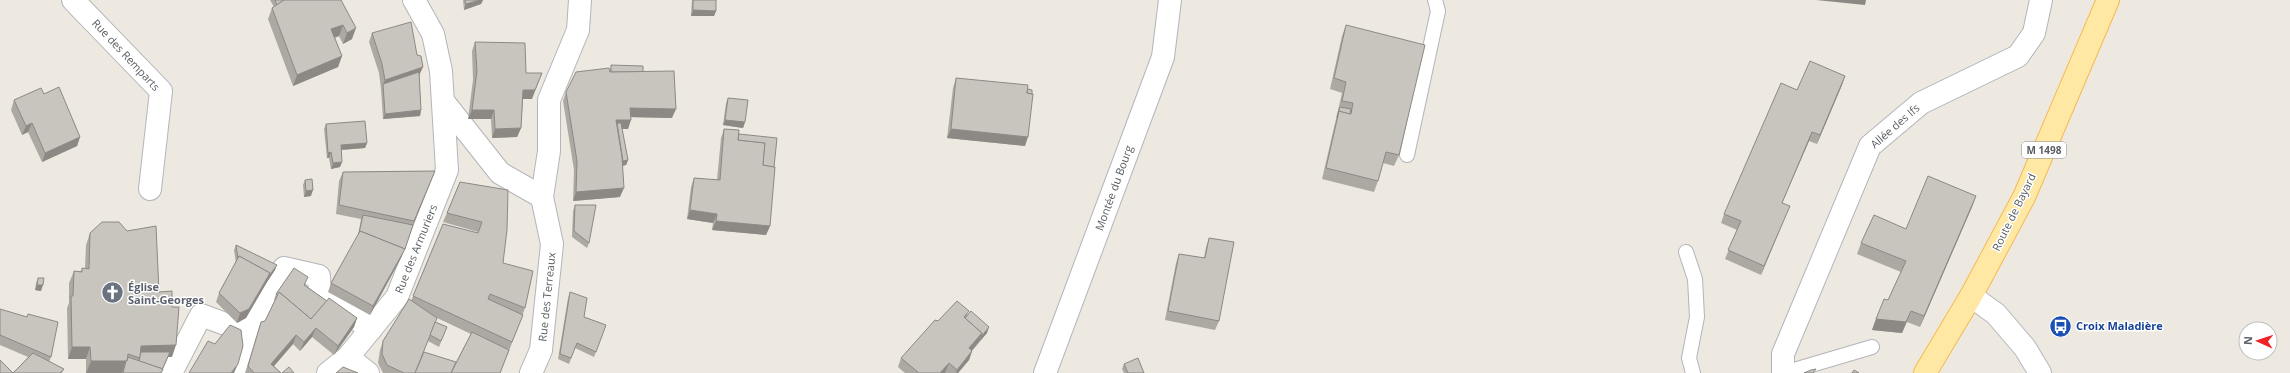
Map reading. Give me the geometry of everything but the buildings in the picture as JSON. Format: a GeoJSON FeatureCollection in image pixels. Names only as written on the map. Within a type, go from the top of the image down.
{"type":"FeatureCollection","features":[{"type":"Feature","properties":{"kind":"main road","name":"Route de Bayard"},"geometry":{"type":"LineString","coordinates":[[1925,373],[1971,296],[2024,197],[2108,0]]}},
{"type":"Feature","properties":{"kind":"street","name":"Rue des Remparts"},"geometry":{"type":"LineString","coordinates":[[73,0],[161,91],[150,189]]}},
{"type":"Feature","properties":{"kind":"street","name":"Rue des Armuriers"},"geometry":{"type":"LineString","coordinates":[[328,373],[348,357],[397,297],[447,170],[441,71],[433,34],[414,0]]}},
{"type":"Feature","properties":{"kind":"street"},"geometry":{"type":"LineString","coordinates":[[443,101],[500,173],[542,197],[549,151],[549,100],[578,30],[580,0]]}},
{"type":"Feature","properties":{"kind":"street","name":"Montée du Bourg"},"geometry":{"type":"LineString","coordinates":[[1045,373],[1163,57],[1170,0]]}},
{"type":"Feature","properties":{"kind":"street","name":"Allée des Ifs"},"geometry":{"type":"LineString","coordinates":[[1784,373],[1783,354],[1870,146],[1921,103],[2018,56],[2034,33],[2041,0]]}},
{"type":"Feature","properties":{"kind":"street","name":"Rue des Terreaux"},"geometry":{"type":"LineString","coordinates":[[531,373],[541,350],[552,244],[542,197]]}},
{"type":"Feature","properties":{"kind":"street"},"geometry":{"type":"LineString","coordinates":[[239,373],[250,329],[284,268],[319,276],[320,295],[371,329]]}},
{"type":"Feature","properties":{"kind":"street"},"geometry":{"type":"LineString","coordinates":[[1971,296],[1996,314],[2025,348],[2040,373]]}},
{"type":"Feature","properties":{"kind":"street"},"geometry":{"type":"LineString","coordinates":[[171,373],[201,315],[228,324],[250,329]]}},
{"type":"Feature","properties":{"kind":"street"},"geometry":{"type":"LineString","coordinates":[[348,357],[368,373]]}},
{"type":"Feature","properties":{"kind":"lane"},"geometry":{"type":"LineString","coordinates":[[1407,155],[1438,11],[1435,0]]}},
{"type":"Feature","properties":{"kind":"lane"},"geometry":{"type":"LineString","coordinates":[[1686,252],[1695,279],[1697,317],[1689,358],[1693,373]]}},
{"type":"Feature","properties":{"kind":"lane"},"geometry":{"type":"LineString","coordinates":[[1784,373],[1872,347]]}},
{"type":"Feature","properties":{"kind":"place","name":"Église Saint-Georges"},"geometry":{"type":"Point","coordinates":[112,293]}},
{"type":"Feature","properties":{"kind":"place","name":"Croix Maladière"},"geometry":{"type":"Point","coordinates":[2061,326]}}]}
